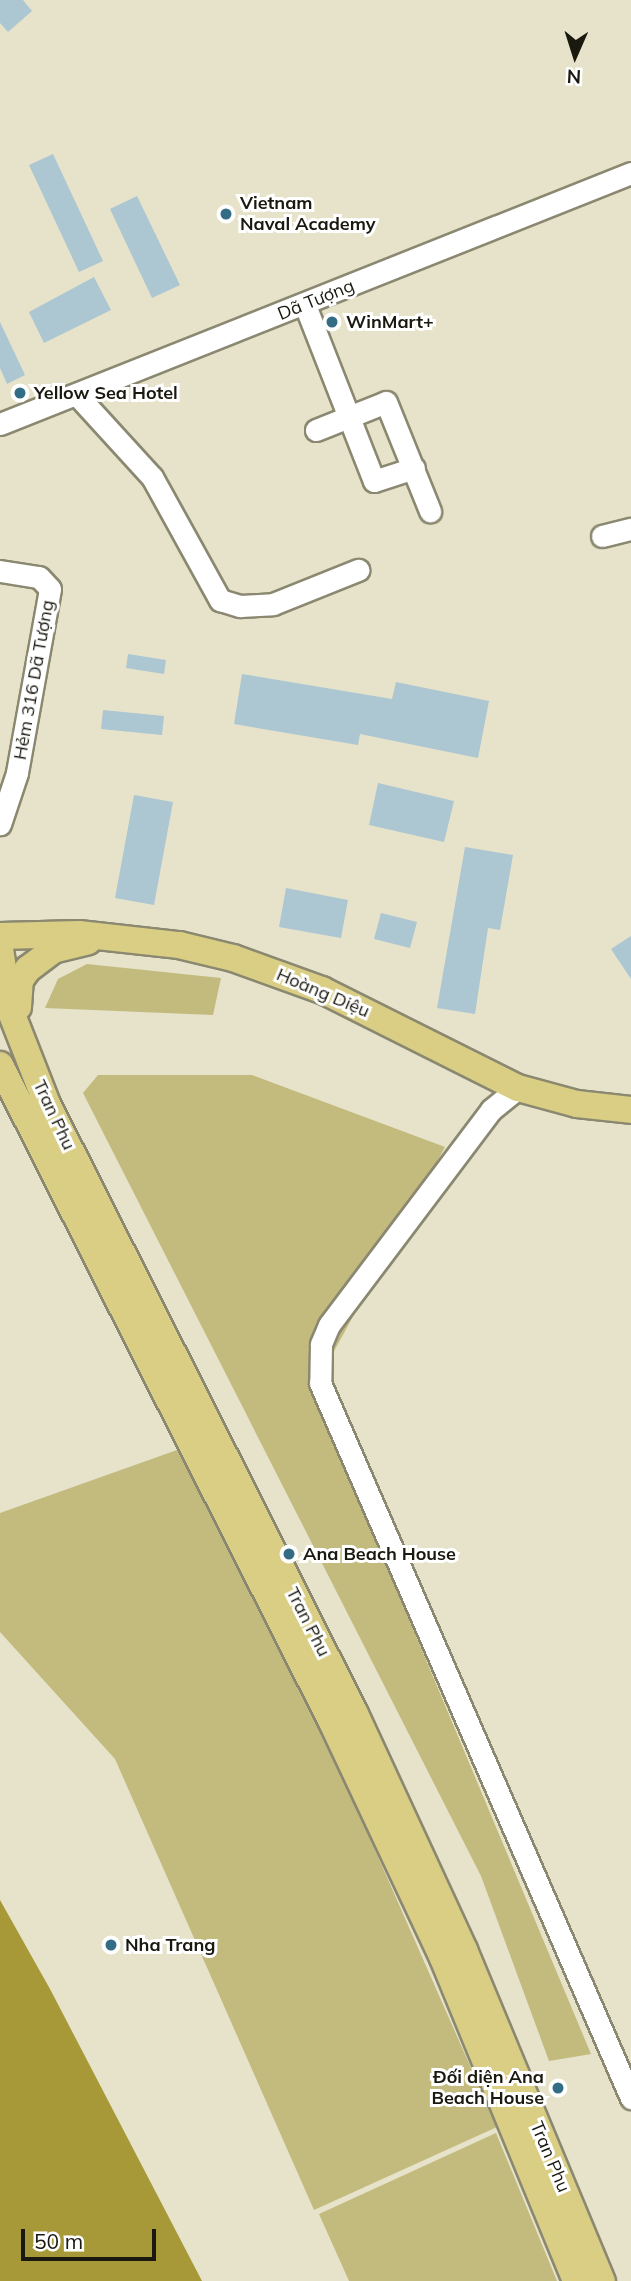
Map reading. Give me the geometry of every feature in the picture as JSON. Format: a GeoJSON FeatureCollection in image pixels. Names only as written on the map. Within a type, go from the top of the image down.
{"type":"FeatureCollection","features":[{"type":"Feature","properties":{"kind":"main road"},"geometry":{"type":"LineString","coordinates":[[0,927],[32,932]]}},
{"type":"Feature","properties":{"kind":"main road","name":"Hoàng Diệu"},"geometry":{"type":"LineString","coordinates":[[0,936],[32,932],[179,945],[284,974],[519,1088],[577,1104],[631,1110]]}},
{"type":"Feature","properties":{"kind":"main road"},"geometry":{"type":"LineString","coordinates":[[19,1032],[17,997],[27,969],[53,950],[106,939]]}},
{"type":"Feature","properties":{"kind":"main road","name":"Hoàng Diệu"},"geometry":{"type":"LineString","coordinates":[[2,966],[35,950],[106,939]]}},
{"type":"Feature","properties":{"kind":"main road","name":"Tran Phu"},"geometry":{"type":"LineString","coordinates":[[2,966],[5,991],[47,1104],[355,1714],[464,1950],[564,2221],[576,2281]]}},
{"type":"Feature","properties":{"kind":"main road","name":"Tran Phu"},"geometry":{"type":"LineString","coordinates":[[0,1065],[332,1722],[564,2221],[602,2281]]}},
{"type":"Feature","properties":{"kind":"street","name":"Dã Tượng"},"geometry":{"type":"LineString","coordinates":[[0,424],[305,305],[631,173]]}},
{"type":"Feature","properties":{"kind":"street"},"geometry":{"type":"LineString","coordinates":[[305,305],[374,481],[414,468]]}},
{"type":"Feature","properties":{"kind":"street"},"geometry":{"type":"LineString","coordinates":[[77,395],[152,477],[220,600],[240,606],[273,604],[358,570]]}},
{"type":"Feature","properties":{"kind":"street"},"geometry":{"type":"LineString","coordinates":[[316,430],[386,402],[430,512]]}},
{"type":"Feature","properties":{"kind":"street"},"geometry":{"type":"LineString","coordinates":[[602,536],[631,529]]}},
{"type":"Feature","properties":{"kind":"street","name":"Hẻm 316 Dã Tượng"},"geometry":{"type":"LineString","coordinates":[[0,571],[39,577],[50,589],[9,769],[0,824]]}},
{"type":"Feature","properties":{"kind":"street"},"geometry":{"type":"LineString","coordinates":[[519,1088],[491,1110],[329,1325],[321,1344],[320,1382],[631,2098]]}},
{"type":"Feature","properties":{"kind":"shaded area"},"geometry":{"type":"Polygon","coordinates":[[[87,964],[221,978],[213,1015],[45,1008],[58,979],[87,964]]]}},
{"type":"Feature","properties":{"kind":"shaded area"},"geometry":{"type":"Polygon","coordinates":[[[98,1075],[252,1075],[445,1147],[313,1390],[591,2054],[549,2061],[481,1876],[83,1093],[98,1075]]]}},
{"type":"Feature","properties":{"kind":"shaded area"},"geometry":{"type":"Polygon","coordinates":[[[177,1450],[308,1698],[497,2127],[314,2210],[115,1759],[0,1632],[0,1513],[177,1450]]]}},
{"type":"Feature","properties":{"kind":"shaded area"},"geometry":{"type":"Polygon","coordinates":[[[0,1900],[50,1989],[202,2281],[0,2281],[0,1900]]]}},
{"type":"Feature","properties":{"kind":"shaded area"},"geometry":{"type":"Polygon","coordinates":[[[496,2133],[557,2281],[349,2281],[319,2214],[496,2133]]]}},
{"type":"Feature","properties":{"kind":"building"},"geometry":{"type":"Polygon","coordinates":[[[0,0],[23,0],[32,11],[8,32],[0,23],[0,0]]]}},
{"type":"Feature","properties":{"kind":"building"},"geometry":{"type":"Polygon","coordinates":[[[53,154],[103,261],[79,272],[29,165],[53,154]]]}},
{"type":"Feature","properties":{"kind":"building"},"geometry":{"type":"Polygon","coordinates":[[[137,196],[180,285],[152,298],[110,209],[137,196]]]}},
{"type":"Feature","properties":{"kind":"building"},"geometry":{"type":"Polygon","coordinates":[[[94,277],[111,310],[44,343],[29,312],[94,277]]]}},
{"type":"Feature","properties":{"kind":"building"},"geometry":{"type":"Polygon","coordinates":[[[0,322],[25,375],[7,384],[0,368],[0,322]]]}},
{"type":"Feature","properties":{"kind":"building"},"geometry":{"type":"Polygon","coordinates":[[[128,654],[166,660],[164,674],[126,668],[128,654]]]}},
{"type":"Feature","properties":{"kind":"building"},"geometry":{"type":"Polygon","coordinates":[[[242,674],[392,699],[396,682],[489,701],[478,758],[360,734],[358,745],[234,724],[242,674]]]}},
{"type":"Feature","properties":{"kind":"building"},"geometry":{"type":"Polygon","coordinates":[[[103,710],[164,716],[162,735],[101,729],[103,710]]]}},
{"type":"Feature","properties":{"kind":"building"},"geometry":{"type":"Polygon","coordinates":[[[378,783],[454,801],[444,842],[369,825],[378,783]]]}},
{"type":"Feature","properties":{"kind":"building"},"geometry":{"type":"Polygon","coordinates":[[[134,795],[173,802],[154,905],[115,898],[134,795]]]}},
{"type":"Feature","properties":{"kind":"building"},"geometry":{"type":"Polygon","coordinates":[[[465,847],[513,855],[500,930],[488,928],[475,1014],[437,1008],[465,847]]]}},
{"type":"Feature","properties":{"kind":"building"},"geometry":{"type":"Polygon","coordinates":[[[286,888],[348,900],[341,938],[279,927],[286,888]]]}},
{"type":"Feature","properties":{"kind":"building"},"geometry":{"type":"Polygon","coordinates":[[[381,913],[417,922],[410,948],[374,939],[381,913]]]}},
{"type":"Feature","properties":{"kind":"building"},"geometry":{"type":"Polygon","coordinates":[[[631,936],[631,979],[611,949],[631,936]]]}},
{"type":"Feature","properties":{"kind":"place","name":"Vietnam Naval Academy"},"geometry":{"type":"Point","coordinates":[226,214]}},
{"type":"Feature","properties":{"kind":"place","name":"WinMart+"},"geometry":{"type":"Point","coordinates":[332,322]}},
{"type":"Feature","properties":{"kind":"place","name":"Yellow Sea Hotel"},"geometry":{"type":"Point","coordinates":[20,393]}},
{"type":"Feature","properties":{"kind":"place","name":"Ana Beach House"},"geometry":{"type":"Point","coordinates":[289,1554]}},
{"type":"Feature","properties":{"kind":"place","name":"Nha Trang"},"geometry":{"type":"Point","coordinates":[111,1945]}},
{"type":"Feature","properties":{"kind":"place","name":"Đối diện Ana Beach House"},"geometry":{"type":"Point","coordinates":[558,2088]}}]}
